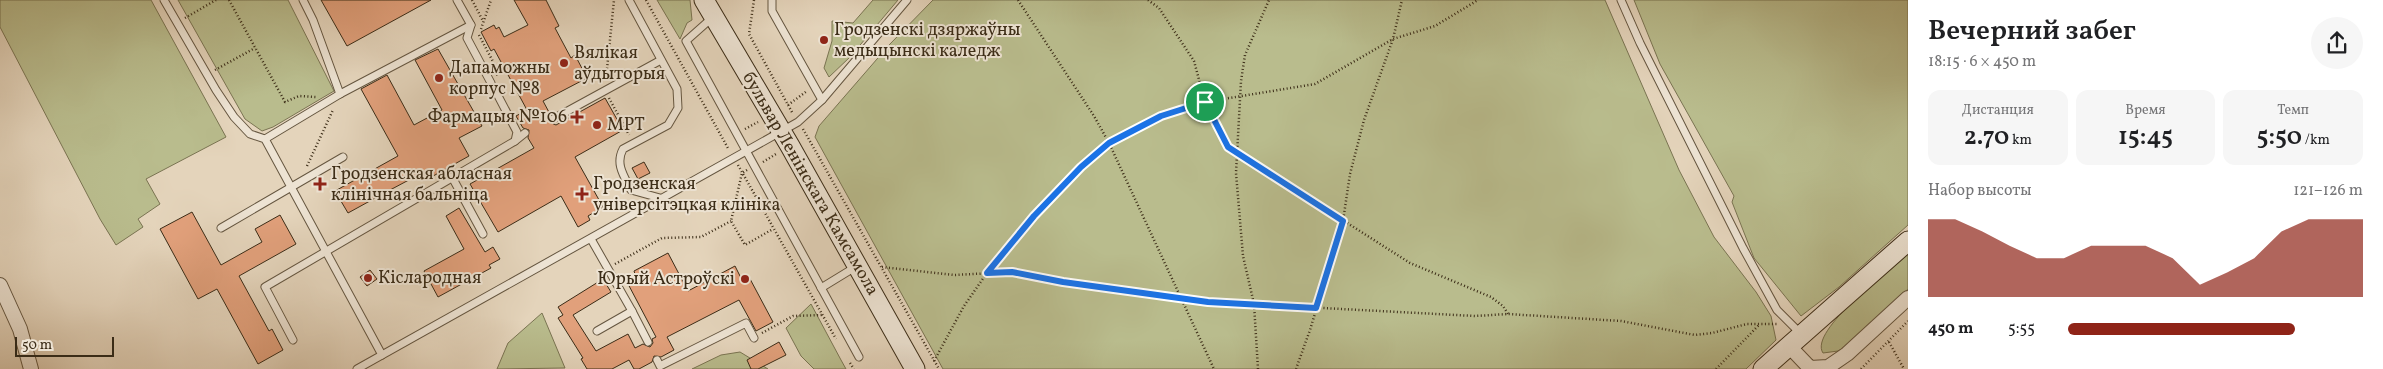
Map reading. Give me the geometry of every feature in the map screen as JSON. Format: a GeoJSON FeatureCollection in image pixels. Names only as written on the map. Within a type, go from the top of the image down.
{"type":"FeatureCollection","features":[{"type":"Feature","properties":{"kind":"street","name":"бульвар Ленінскага Камсамола"},"geometry":{"type":"LineString","coordinates":[[704,0],[782,131],[915,369]]}},
{"type":"Feature","properties":{"kind":"street"},"geometry":{"type":"LineString","coordinates":[[1764,369],[1794,335],[1908,241]]}},
{"type":"Feature","properties":{"kind":"street"},"geometry":{"type":"LineString","coordinates":[[0,285],[20,329],[31,369]]}},
{"type":"Feature","properties":{"kind":"street"},"geometry":{"type":"LineString","coordinates":[[1794,335],[1810,368],[1828,366],[1847,354],[1908,298]]}},
{"type":"Feature","properties":{"kind":"lane"},"geometry":{"type":"LineString","coordinates":[[164,0],[207,75],[243,128],[250,134],[265,138],[340,94],[471,25]]}},
{"type":"Feature","properties":{"kind":"lane"},"geometry":{"type":"LineString","coordinates":[[303,0],[313,20],[340,94]]}},
{"type":"Feature","properties":{"kind":"lane"},"geometry":{"type":"LineString","coordinates":[[457,0],[471,25],[467,38],[490,81]]}},
{"type":"Feature","properties":{"kind":"lane"},"geometry":{"type":"LineString","coordinates":[[629,0],[677,89],[678,108],[668,125],[623,148],[619,156],[619,166],[631,190],[660,198]]}},
{"type":"Feature","properties":{"kind":"lane"},"geometry":{"type":"LineString","coordinates":[[772,0],[772,10],[822,100]]}},
{"type":"Feature","properties":{"kind":"lane"},"geometry":{"type":"LineString","coordinates":[[358,369],[591,240],[660,198],[798,122],[822,100],[907,0]]}},
{"type":"Feature","properties":{"kind":"lane"},"geometry":{"type":"LineString","coordinates":[[1621,0],[1640,43],[1744,248],[1777,310],[1794,335]]}},
{"type":"Feature","properties":{"kind":"lane"},"geometry":{"type":"LineString","coordinates":[[714,16],[686,41],[859,356]]}},
{"type":"Feature","properties":{"kind":"lane"},"geometry":{"type":"LineString","coordinates":[[553,119],[662,60]]}},
{"type":"Feature","properties":{"kind":"lane"},"geometry":{"type":"LineString","coordinates":[[495,90],[517,132],[515,141]]}},
{"type":"Feature","properties":{"kind":"lane"},"geometry":{"type":"LineString","coordinates":[[293,340],[265,287],[526,133]]}},
{"type":"Feature","properties":{"kind":"lane"},"geometry":{"type":"LineString","coordinates":[[265,138],[290,188],[326,250],[382,355]]}},
{"type":"Feature","properties":{"kind":"lane"},"geometry":{"type":"LineString","coordinates":[[221,228],[343,157]]}},
{"type":"Feature","properties":{"kind":"lane"},"geometry":{"type":"LineString","coordinates":[[452,177],[483,234]]}},
{"type":"Feature","properties":{"kind":"lane"},"geometry":{"type":"LineString","coordinates":[[591,240],[648,342]]}},
{"type":"Feature","properties":{"kind":"lane"},"geometry":{"type":"LineString","coordinates":[[821,288],[858,266]]}},
{"type":"Feature","properties":{"kind":"lane"},"geometry":{"type":"LineString","coordinates":[[597,331],[632,311]]}},
{"type":"Feature","properties":{"kind":"lane"},"geometry":{"type":"LineString","coordinates":[[657,360],[660,366],[746,323],[754,338]]}},
{"type":"Feature","properties":{"kind":"path"},"geometry":{"type":"LineString","coordinates":[[177,23],[216,0]]}},
{"type":"Feature","properties":{"kind":"path"},"geometry":{"type":"LineString","coordinates":[[229,0],[285,102],[299,96],[333,98]]}},
{"type":"Feature","properties":{"kind":"path"},"geometry":{"type":"LineString","coordinates":[[472,0],[484,22]]}},
{"type":"Feature","properties":{"kind":"path"},"geometry":{"type":"LineString","coordinates":[[490,0],[479,35],[499,73],[490,81]]}},
{"type":"Feature","properties":{"kind":"path"},"geometry":{"type":"LineString","coordinates":[[605,91],[614,0]]}},
{"type":"Feature","properties":{"kind":"path"},"geometry":{"type":"LineString","coordinates":[[646,0],[837,340]]}},
{"type":"Feature","properties":{"kind":"path"},"geometry":{"type":"LineString","coordinates":[[754,0],[749,34],[939,369]]}},
{"type":"Feature","properties":{"kind":"path"},"geometry":{"type":"LineString","coordinates":[[1018,0],[1094,116],[1109,143],[1214,369]]}},
{"type":"Feature","properties":{"kind":"path"},"geometry":{"type":"LineString","coordinates":[[1148,0],[1159,8],[1194,61],[1205,102],[1228,147],[1410,263],[1491,297],[1504,306],[1508,314]]}},
{"type":"Feature","properties":{"kind":"path"},"geometry":{"type":"LineString","coordinates":[[1258,369],[1254,304],[1243,256],[1236,173],[1240,96],[1245,55],[1269,0]]}},
{"type":"Feature","properties":{"kind":"path"},"geometry":{"type":"LineString","coordinates":[[1296,369],[1343,221],[1350,174],[1364,120],[1393,39],[1402,0]]}},
{"type":"Feature","properties":{"kind":"path"},"geometry":{"type":"LineString","coordinates":[[934,361],[964,306],[987,273],[1034,216],[1081,167],[1109,143],[1161,116],[1205,102],[1315,84],[1393,39],[1435,26],[1478,0]]}},
{"type":"Feature","properties":{"kind":"path"},"geometry":{"type":"LineString","coordinates":[[207,75],[255,48]]}},
{"type":"Feature","properties":{"kind":"path"},"geometry":{"type":"LineString","coordinates":[[788,105],[814,85]]}},
{"type":"Feature","properties":{"kind":"path"},"geometry":{"type":"LineString","coordinates":[[299,184],[340,94]]}},
{"type":"Feature","properties":{"kind":"path"},"geometry":{"type":"LineString","coordinates":[[612,104],[628,133]]}},
{"type":"Feature","properties":{"kind":"path"},"geometry":{"type":"LineString","coordinates":[[742,173],[731,221],[745,245],[774,229]]}},
{"type":"Feature","properties":{"kind":"path"},"geometry":{"type":"LineString","coordinates":[[608,268],[662,238],[701,236],[731,221]]}},
{"type":"Feature","properties":{"kind":"path"},"geometry":{"type":"LineString","coordinates":[[882,268],[954,275],[1012,272],[1063,282],[1181,298],[1254,304],[1475,316],[1508,314],[1621,321],[1695,335],[1712,333],[1747,324],[1760,324],[1794,335]]}},
{"type":"Feature","properties":{"kind":"path"},"geometry":{"type":"LineString","coordinates":[[754,338],[793,316],[822,315]]}},
{"type":"Feature","properties":{"kind":"path"},"geometry":{"type":"LineString","coordinates":[[1861,369],[1908,321]]}},
{"type":"Feature","properties":{"kind":"path"},"geometry":{"type":"LineString","coordinates":[[1716,369],[1760,324]]}},
{"type":"Feature","properties":{"kind":"path"},"geometry":{"type":"LineString","coordinates":[[1889,341],[1904,369]]}},
{"type":"Feature","properties":{"kind":"path"},"geometry":{"type":"LineString","coordinates":[[846,356],[854,369]]}},
{"type":"Feature","properties":{"kind":"green space"},"geometry":{"type":"Polygon","coordinates":[[[0,0],[151,0],[226,137],[146,179],[160,204],[138,219],[143,227],[116,245],[100,219],[0,27],[0,0]]]}},
{"type":"Feature","properties":{"kind":"green space"},"geometry":{"type":"Polygon","coordinates":[[[178,0],[288,0],[334,91],[273,127],[262,131],[245,119],[178,0]]]}},
{"type":"Feature","properties":{"kind":"green space"},"geometry":{"type":"Polygon","coordinates":[[[657,0],[690,0],[692,20],[687,23],[680,39],[657,0]]]}},
{"type":"Feature","properties":{"kind":"green space"},"geometry":{"type":"Polygon","coordinates":[[[873,0],[898,0],[850,57],[829,77],[824,68],[832,41],[832,21],[853,23],[873,0]]]}},
{"type":"Feature","properties":{"kind":"green space"},"geometry":{"type":"Polygon","coordinates":[[[933,0],[1605,0],[1679,170],[1714,237],[1756,292],[1771,316],[1776,340],[1746,369],[943,369],[815,137],[819,126],[890,44],[933,0]]]}},
{"type":"Feature","properties":{"kind":"green space"},"geometry":{"type":"Polygon","coordinates":[[[1634,0],[1908,0],[1908,225],[1839,287],[1801,316],[1754,258],[1732,202],[1734,196],[1660,64],[1634,0]]]}},
{"type":"Feature","properties":{"kind":"green space"},"geometry":{"type":"Polygon","coordinates":[[[1908,254],[1908,289],[1845,347],[1838,351],[1823,353],[1822,343],[1828,330],[1839,316],[1870,286],[1908,254]]]}},
{"type":"Feature","properties":{"kind":"green space"},"geometry":{"type":"Polygon","coordinates":[[[811,304],[846,369],[814,369],[801,356],[786,328],[811,304]]]}},
{"type":"Feature","properties":{"kind":"green space"},"geometry":{"type":"Polygon","coordinates":[[[542,313],[565,368],[497,369],[508,343],[542,313]]]}},
{"type":"Feature","properties":{"kind":"green space"},"geometry":{"type":"Polygon","coordinates":[[[740,352],[768,369],[692,369],[721,355],[740,352]]]}},
{"type":"Feature","properties":{"kind":"building"},"geometry":{"type":"Polygon","coordinates":[[[321,0],[431,0],[347,46],[321,0]]]}},
{"type":"Feature","properties":{"kind":"building"},"geometry":{"type":"Polygon","coordinates":[[[514,0],[546,0],[559,26],[555,28],[571,58],[575,55],[587,78],[543,101],[550,114],[549,122],[556,125],[605,98],[623,130],[575,157],[603,207],[588,216],[590,220],[578,227],[561,196],[498,232],[470,184],[534,148],[528,138],[529,130],[523,128],[516,116],[527,110],[494,49],[491,51],[481,32],[494,25],[496,29],[499,27],[504,37],[528,25],[514,0]]]}},
{"type":"Feature","properties":{"kind":"building"},"geometry":{"type":"Polygon","coordinates":[[[438,49],[482,126],[459,138],[469,156],[426,180],[422,173],[390,190],[393,196],[382,201],[379,196],[348,213],[335,191],[398,156],[361,89],[387,75],[414,125],[442,110],[415,60],[438,49]]]}},
{"type":"Feature","properties":{"kind":"building"},"geometry":{"type":"Polygon","coordinates":[[[644,162],[650,173],[638,179],[632,168],[644,162]]]}},
{"type":"Feature","properties":{"kind":"building"},"geometry":{"type":"Polygon","coordinates":[[[459,208],[485,252],[493,247],[500,259],[489,265],[491,268],[438,297],[424,271],[464,249],[446,216],[459,208]]]}},
{"type":"Feature","properties":{"kind":"building"},"geometry":{"type":"Polygon","coordinates":[[[192,212],[221,265],[262,242],[255,229],[280,215],[296,244],[239,276],[269,331],[272,329],[283,350],[258,364],[217,289],[198,299],[160,229],[192,212]]]}},
{"type":"Feature","properties":{"kind":"building"},"geometry":{"type":"Polygon","coordinates":[[[668,253],[688,291],[735,266],[742,280],[749,277],[773,322],[756,331],[739,300],[667,337],[674,350],[661,357],[654,356],[652,362],[639,369],[634,369],[629,360],[612,369],[587,369],[581,359],[583,358],[558,318],[563,315],[558,307],[603,279],[611,292],[573,315],[596,351],[628,334],[635,348],[643,344],[650,347],[653,343],[652,339],[656,337],[627,282],[636,277],[634,271],[668,253]]]}},
{"type":"Feature","properties":{"kind":"building","name":"Кіслародная"},"geometry":{"type":"Polygon","coordinates":[[[370,270],[377,279],[367,286],[360,277],[370,270]]]}},
{"type":"Feature","properties":{"kind":"building"},"geometry":{"type":"Polygon","coordinates":[[[779,342],[786,355],[758,369],[751,369],[747,360],[779,342]]]}},
{"type":"Feature","properties":{"kind":"place","name":"Гродзенскі дзяржаўны медыцынскі каледж"},"geometry":{"type":"Point","coordinates":[824,40]}},
{"type":"Feature","properties":{"kind":"place","name":"Вялікая аўдыторыя"},"geometry":{"type":"Point","coordinates":[564,63]}},
{"type":"Feature","properties":{"kind":"place","name":"Дапаможны корпус №8"},"geometry":{"type":"Point","coordinates":[439,78]}},
{"type":"Feature","properties":{"kind":"place","name":"Фармацыя №106"},"geometry":{"type":"Point","coordinates":[577,117]}},
{"type":"Feature","properties":{"kind":"place","name":"МРТ"},"geometry":{"type":"Point","coordinates":[597,125]}},
{"type":"Feature","properties":{"kind":"place","name":"Гродзенская абласная клінічная бальніца"},"geometry":{"type":"Point","coordinates":[320,184]}},
{"type":"Feature","properties":{"kind":"place","name":"Гродзенская універсітэцкая клініка"},"geometry":{"type":"Point","coordinates":[582,194]}},
{"type":"Feature","properties":{"kind":"place","name":"Кіслародная"},"geometry":{"type":"Point","coordinates":[368,278]}},
{"type":"Feature","properties":{"kind":"place","name":"Юрый Астроўскі"},"geometry":{"type":"Point","coordinates":[745,279]}},
{"type":"Feature","properties":{"kind":"route"},"geometry":{"type":"LineString","coordinates":[[1205,102],[1228,147],[1343,221],[1316,308],[1208,302],[1063,282],[1028,274],[1012,272],[987,273],[1034,216],[1081,167],[1109,143],[1161,116],[1205,102]]}}]}
